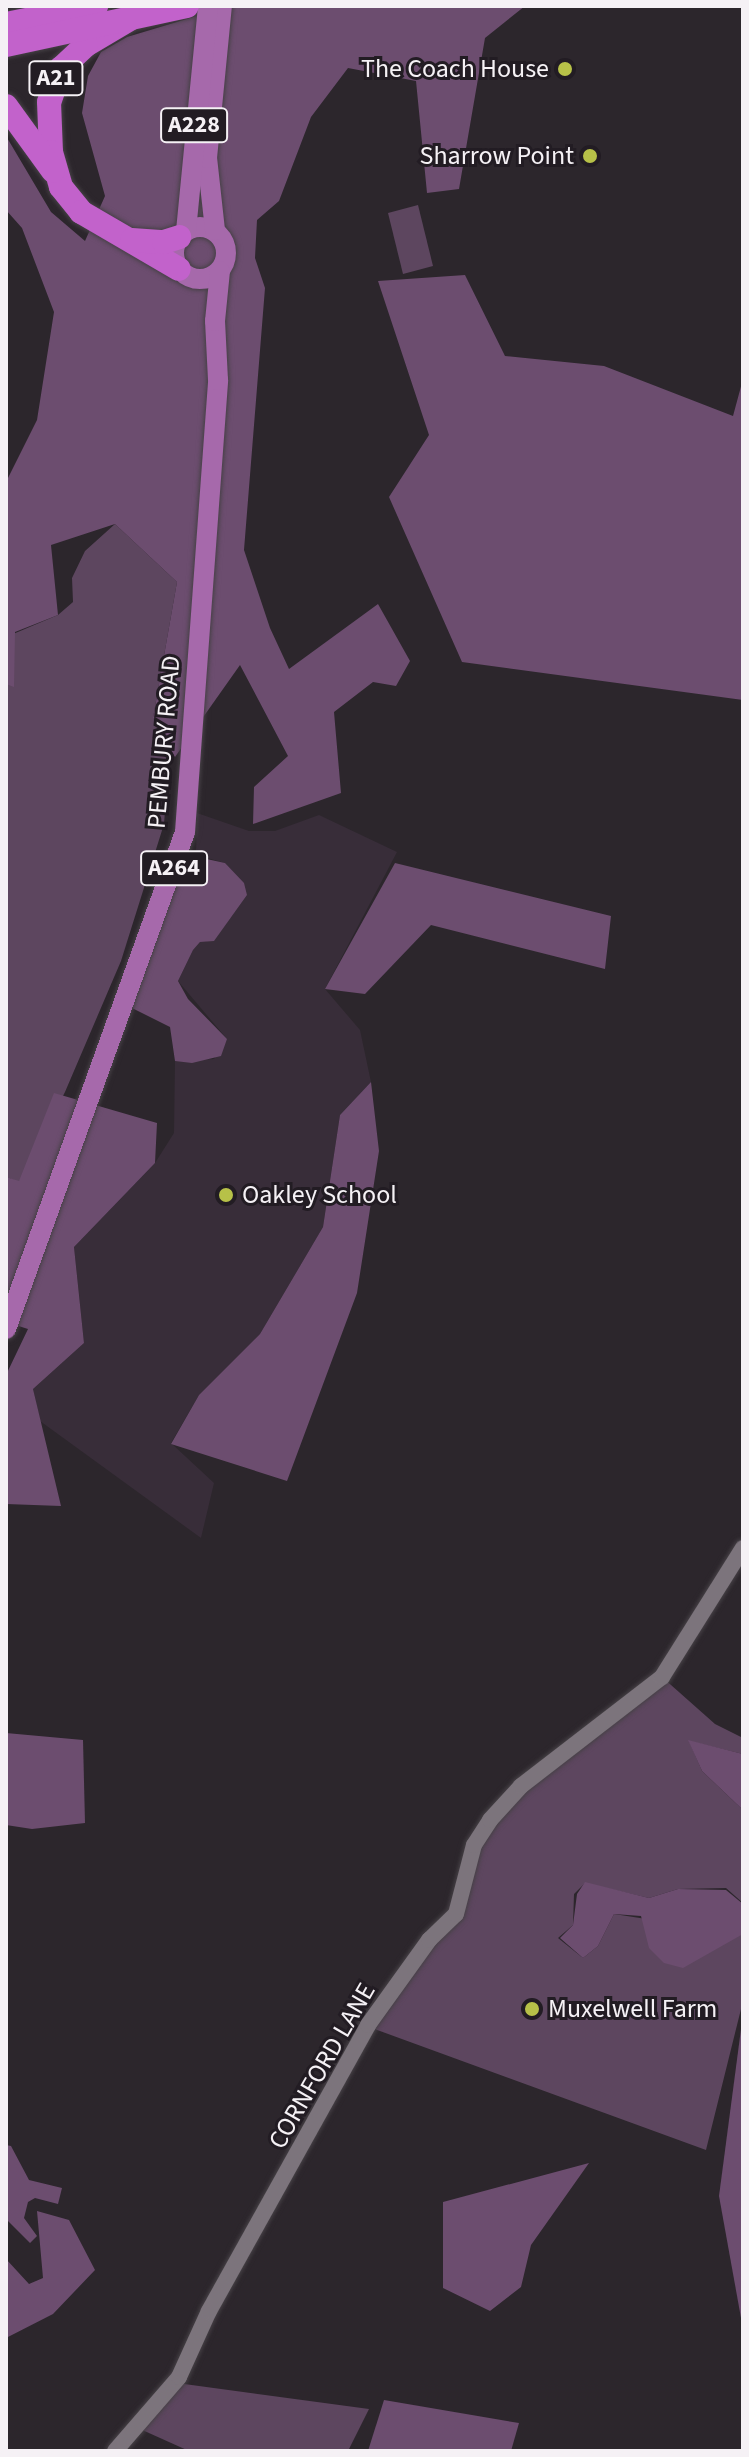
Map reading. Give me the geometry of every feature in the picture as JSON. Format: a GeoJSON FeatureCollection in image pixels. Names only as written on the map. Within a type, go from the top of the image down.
{"type":"FeatureCollection","features":[{"type":"Feature","properties":{"kind":"highway","name":"A21"},"geometry":{"type":"LineString","coordinates":[[6,24],[96,6]]}},
{"type":"Feature","properties":{"kind":"highway","name":"A21"},"geometry":{"type":"LineString","coordinates":[[6,45],[130,19],[209,12]]}},
{"type":"Feature","properties":{"kind":"highway","name":"A21"},"geometry":{"type":"LineString","coordinates":[[55,173],[48,121],[53,82],[72,55],[130,19]]}},
{"type":"Feature","properties":{"kind":"highway","name":"A21"},"geometry":{"type":"LineString","coordinates":[[6,106],[81,212],[122,239],[186,274]]}},
{"type":"Feature","properties":{"kind":"highway","name":"A21"},"geometry":{"type":"LineString","coordinates":[[122,239],[164,242],[182,234]]}},
{"type":"Feature","properties":{"kind":"main road","name":"A228"},"geometry":{"type":"LineString","coordinates":[[209,12],[207,158],[215,230]]}},
{"type":"Feature","properties":{"kind":"main road","name":"A228"},"geometry":{"type":"LineString","coordinates":[[182,234],[209,12]]}},
{"type":"Feature","properties":{"kind":"main road"},"geometry":{"type":"LineString","coordinates":[[200,226],[215,230],[227,254],[220,271],[208,279],[186,274],[174,253],[182,234],[200,226]]}},
{"type":"Feature","properties":{"kind":"main road","name":"PEMBURY ROAD"},"geometry":{"type":"LineString","coordinates":[[6,1329],[185,832],[218,380],[215,321],[220,271]]}},
{"type":"Feature","properties":{"kind":"main road","name":"PEMBURY ROAD"},"geometry":{"type":"LineString","coordinates":[[186,274],[215,321]]}},
{"type":"Feature","properties":{"kind":"street","name":"CORNFORD LANE"},"geometry":{"type":"LineString","coordinates":[[115,2451],[183,2370],[209,2311],[368,2025],[429,1940],[456,1914],[474,1845],[490,1820],[521,1786],[662,1677],[743,1548]]}},
{"type":"Feature","properties":{"kind":"shaded area"},"geometry":{"type":"Polygon","coordinates":[[[230,6],[525,6],[485,38],[459,189],[427,193],[416,81],[348,68],[311,117],[279,201],[257,220],[255,258],[265,288],[244,550],[270,628],[289,669],[378,604],[410,661],[396,686],[373,682],[334,712],[341,793],[253,824],[254,787],[288,756],[240,665],[175,757],[153,718],[177,582],[115,524],[51,545],[58,615],[15,632],[14,687],[6,684],[6,482],[37,420],[54,312],[22,228],[6,210],[6,136],[51,212],[85,241],[105,196],[82,113],[88,76],[101,52],[127,37],[230,6]]]}},
{"type":"Feature","properties":{"kind":"shaded area"},"geometry":{"type":"Polygon","coordinates":[[[418,205],[433,266],[403,274],[388,213],[418,205]]]}},
{"type":"Feature","properties":{"kind":"shaded area"},"geometry":{"type":"Polygon","coordinates":[[[465,275],[505,356],[604,366],[733,416],[743,379],[743,700],[462,662],[389,497],[429,435],[378,281],[465,275]]]}},
{"type":"Feature","properties":{"kind":"shaded area"},"geometry":{"type":"Polygon","coordinates":[[[115,524],[177,582],[153,718],[170,748],[164,824],[121,961],[65,1092],[19,1182],[6,1177],[6,637],[58,615],[73,602],[72,578],[85,551],[115,524]]]}},
{"type":"Feature","properties":{"kind":"shaded area","name":"Oakley School"},"geometry":{"type":"Polygon","coordinates":[[[197,813],[249,831],[275,831],[319,815],[397,852],[325,989],[360,1030],[371,1082],[340,1115],[323,1227],[260,1334],[199,1395],[171,1443],[214,1483],[201,1538],[40,1421],[33,1389],[84,1343],[74,1247],[155,1163],[174,1133],[175,1061],[214,1059],[227,1039],[178,981],[193,950],[200,942],[214,940],[247,895],[225,863],[196,855],[197,813]]]}},
{"type":"Feature","properties":{"kind":"shaded area"},"geometry":{"type":"Polygon","coordinates":[[[179,853],[225,863],[244,883],[247,895],[214,941],[200,942],[193,950],[178,981],[188,999],[227,1039],[221,1056],[192,1063],[175,1061],[170,1027],[124,1004],[179,853]]]}},
{"type":"Feature","properties":{"kind":"shaded area"},"geometry":{"type":"Polygon","coordinates":[[[395,863],[611,916],[605,969],[431,925],[365,994],[325,989],[395,863]]]}},
{"type":"Feature","properties":{"kind":"shaded area"},"geometry":{"type":"Polygon","coordinates":[[[371,1082],[379,1151],[357,1293],[287,1481],[171,1444],[199,1395],[260,1334],[323,1227],[340,1115],[371,1082]]]}},
{"type":"Feature","properties":{"kind":"shaded area"},"geometry":{"type":"Polygon","coordinates":[[[54,1093],[157,1123],[155,1163],[74,1247],[84,1343],[33,1389],[61,1506],[6,1504],[6,1375],[28,1329],[6,1322],[6,1177],[19,1181],[54,1093]]]}},
{"type":"Feature","properties":{"kind":"shaded area"},"geometry":{"type":"Polygon","coordinates":[[[662,1677],[715,1724],[743,1738],[743,1754],[689,1741],[702,1771],[743,1810],[743,1903],[726,1888],[678,1889],[649,1898],[585,1883],[574,1894],[573,1925],[558,1938],[583,1958],[598,1946],[614,1914],[743,1934],[743,2001],[706,2150],[369,2027],[456,1914],[490,1820],[662,1677]]]}},
{"type":"Feature","properties":{"kind":"shaded area"},"geometry":{"type":"Polygon","coordinates":[[[6,1733],[83,1740],[85,1823],[32,1829],[6,1825],[6,1733]]]}},
{"type":"Feature","properties":{"kind":"shaded area"},"geometry":{"type":"Polygon","coordinates":[[[688,1740],[743,1754],[743,1810],[702,1771],[688,1740]]]}},
{"type":"Feature","properties":{"kind":"shaded area"},"geometry":{"type":"Polygon","coordinates":[[[585,1882],[649,1898],[678,1889],[726,1890],[743,1904],[743,1934],[683,1968],[664,1963],[649,1948],[641,1916],[614,1914],[598,1946],[583,1958],[560,1938],[573,1925],[577,1894],[585,1882]]]}},
{"type":"Feature","properties":{"kind":"shaded area"},"geometry":{"type":"Polygon","coordinates":[[[743,2014],[743,2329],[719,2196],[743,2014]]]}},
{"type":"Feature","properties":{"kind":"shaded area"},"geometry":{"type":"Polygon","coordinates":[[[6,2145],[11,2146],[29,2180],[62,2188],[58,2204],[35,2198],[28,2202],[24,2218],[37,2236],[30,2243],[6,2219],[6,2145]]]}},
{"type":"Feature","properties":{"kind":"shaded area"},"geometry":{"type":"Polygon","coordinates":[[[589,2163],[531,2245],[521,2287],[490,2311],[443,2288],[443,2202],[589,2163]]]}},
{"type":"Feature","properties":{"kind":"shaded area"},"geometry":{"type":"Polygon","coordinates":[[[37,2211],[69,2220],[95,2270],[53,2314],[6,2338],[6,2259],[29,2284],[43,2278],[37,2211]]]}},
{"type":"Feature","properties":{"kind":"shaded area"},"geometry":{"type":"Polygon","coordinates":[[[177,2383],[369,2409],[348,2451],[189,2451],[140,2429],[177,2383]]]}},
{"type":"Feature","properties":{"kind":"shaded area"},"geometry":{"type":"Polygon","coordinates":[[[384,2400],[519,2423],[511,2451],[368,2451],[384,2400]]]}},
{"type":"Feature","properties":{"kind":"place","name":"The Coach House"},"geometry":{"type":"Point","coordinates":[565,69]}},
{"type":"Feature","properties":{"kind":"place","name":"Sharrow Point"},"geometry":{"type":"Point","coordinates":[590,156]}},
{"type":"Feature","properties":{"kind":"place","name":"Oakley School"},"geometry":{"type":"Point","coordinates":[226,1195]}},
{"type":"Feature","properties":{"kind":"place","name":"Muxelwell Farm"},"geometry":{"type":"Point","coordinates":[532,2009]}}]}
